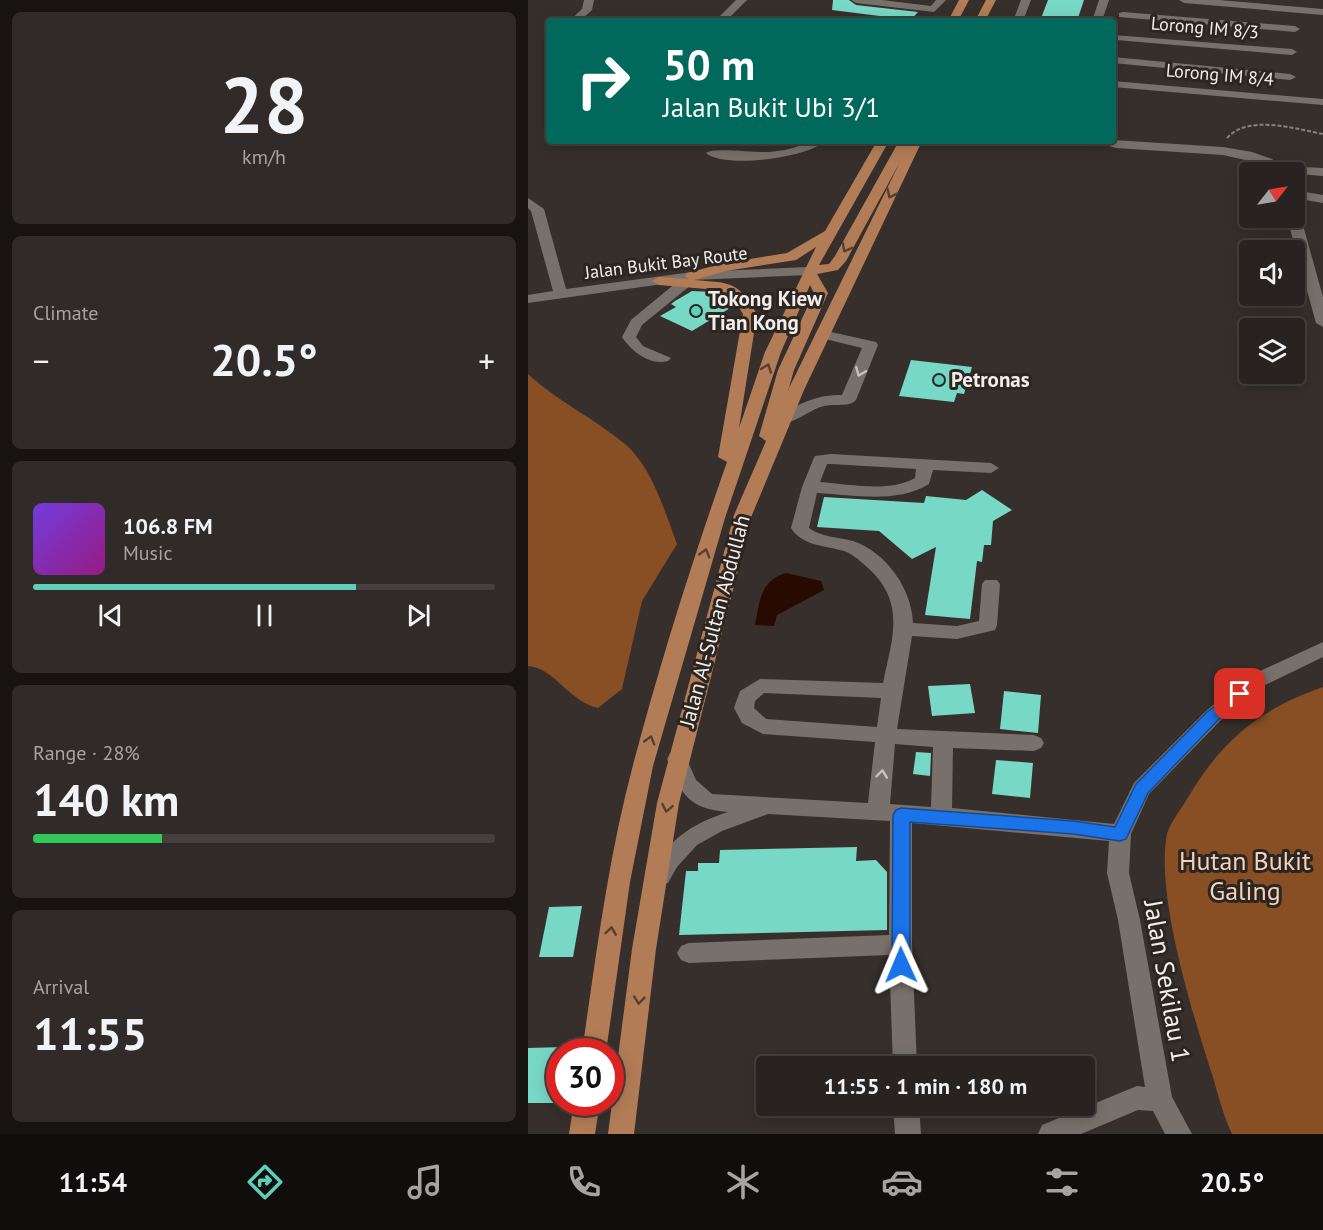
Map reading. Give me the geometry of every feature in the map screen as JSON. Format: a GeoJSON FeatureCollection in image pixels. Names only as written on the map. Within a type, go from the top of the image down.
{"type":"FeatureCollection","features":[{"type":"Feature","properties":{"kind":"main road"},"geometry":{"type":"LineString","coordinates":[[955,18],[964,0]]}},
{"type":"Feature","properties":{"kind":"main road"},"geometry":{"type":"LineString","coordinates":[[982,18],[991,0]]}},
{"type":"Feature","properties":{"kind":"main road","name":"Jalan Al-Sultan Abdullah"},"geometry":{"type":"LineString","coordinates":[[596,1038],[619,882],[642,766],[716,518],[773,352],[809,271],[881,144]]}},
{"type":"Feature","properties":{"kind":"main road"},"geometry":{"type":"LineString","coordinates":[[743,515],[786,370],[821,293],[809,271],[832,267],[841,258],[902,144]]}},
{"type":"Feature","properties":{"kind":"main road","name":"Jalan Al-Sultan Abdullah"},"geometry":{"type":"LineString","coordinates":[[621,1134],[653,889],[677,759],[743,515],[822,334],[915,144]]}},
{"type":"Feature","properties":{"kind":"main road"},"geometry":{"type":"LineString","coordinates":[[659,281],[689,279],[725,267],[790,257],[830,232]]}},
{"type":"Feature","properties":{"kind":"main road"},"geometry":{"type":"LineString","coordinates":[[689,279],[720,286],[736,293],[750,314],[716,518]]}},
{"type":"Feature","properties":{"kind":"main road"},"geometry":{"type":"LineString","coordinates":[[582,1134],[585,1116]]}},
{"type":"Feature","properties":{"kind":"street"},"geometry":{"type":"LineString","coordinates":[[856,0],[937,4]]}},
{"type":"Feature","properties":{"kind":"street"},"geometry":{"type":"LineString","coordinates":[[1019,18],[1026,0]]}},
{"type":"Feature","properties":{"kind":"street"},"geometry":{"type":"LineString","coordinates":[[1098,18],[1104,0]]}},
{"type":"Feature","properties":{"kind":"street"},"geometry":{"type":"LineString","coordinates":[[1116,35],[1128,0]]}},
{"type":"Feature","properties":{"kind":"street"},"geometry":{"type":"LineString","coordinates":[[1184,0],[1322,12],[1322,0]]}},
{"type":"Feature","properties":{"kind":"street"},"geometry":{"type":"LineString","coordinates":[[723,18],[739,3]]}},
{"type":"Feature","properties":{"kind":"street"},"geometry":{"type":"LineString","coordinates":[[577,18],[588,5]]}},
{"type":"Feature","properties":{"kind":"street"},"geometry":{"type":"LineString","coordinates":[[1288,99],[1299,10]]}},
{"type":"Feature","properties":{"kind":"street"},"geometry":{"type":"LineString","coordinates":[[1123,15],[1295,29]]}},
{"type":"Feature","properties":{"kind":"street","name":"Lorong IM 8/3"},"geometry":{"type":"LineString","coordinates":[[1116,41],[1291,64]]}},
{"type":"Feature","properties":{"kind":"street"},"geometry":{"type":"LineString","coordinates":[[1116,60],[1291,64]]}},
{"type":"Feature","properties":{"kind":"street","name":"Lorong IM 8/4"},"geometry":{"type":"LineString","coordinates":[[1116,84],[1323,102]]}},
{"type":"Feature","properties":{"kind":"street"},"geometry":{"type":"LineString","coordinates":[[1116,143],[1222,152],[1257,157],[1265,162]]}},
{"type":"Feature","properties":{"kind":"street"},"geometry":{"type":"LineString","coordinates":[[712,153],[748,158],[798,150],[812,144]]}},
{"type":"Feature","properties":{"kind":"street"},"geometry":{"type":"LineString","coordinates":[[1305,172],[1322,172]]}},
{"type":"Feature","properties":{"kind":"street"},"geometry":{"type":"LineString","coordinates":[[1305,195],[1320,197]]}},
{"type":"Feature","properties":{"kind":"street"},"geometry":{"type":"LineString","coordinates":[[529,202],[537,209],[561,295]]}},
{"type":"Feature","properties":{"kind":"street"},"geometry":{"type":"LineString","coordinates":[[1297,228],[1321,304],[1323,323]]}},
{"type":"Feature","properties":{"kind":"street","name":"Jalan Bukit Bay Route"},"geometry":{"type":"LineString","coordinates":[[689,279],[809,271]]}},
{"type":"Feature","properties":{"kind":"street"},"geometry":{"type":"LineString","coordinates":[[663,358],[638,349],[629,337],[636,323],[689,279]]}},
{"type":"Feature","properties":{"kind":"street","name":"Jalan Bukit Bay Route"},"geometry":{"type":"LineString","coordinates":[[528,299],[659,281]]}},
{"type":"Feature","properties":{"kind":"street"},"geometry":{"type":"LineString","coordinates":[[785,419],[819,400],[830,398],[849,400],[871,345],[822,334]]}},
{"type":"Feature","properties":{"kind":"street"},"geometry":{"type":"LineString","coordinates":[[878,814],[892,691],[902,629],[902,604],[896,589],[883,572],[857,549],[807,536],[801,532],[810,487],[822,460],[992,468]]}},
{"type":"Feature","properties":{"kind":"street"},"geometry":{"type":"LineString","coordinates":[[810,487],[901,490],[916,486],[923,480],[925,465]]}},
{"type":"Feature","properties":{"kind":"street"},"geometry":{"type":"LineString","coordinates":[[902,629],[978,630],[988,625],[992,584]]}},
{"type":"Feature","properties":{"kind":"street"},"geometry":{"type":"LineString","coordinates":[[677,759],[690,791],[698,798],[767,807],[941,816],[1073,827],[1120,834],[1141,789],[1212,716],[1254,682],[1323,649]]}},
{"type":"Feature","properties":{"kind":"street"},"geometry":{"type":"LineString","coordinates":[[892,691],[774,684],[760,686],[750,692],[745,701],[744,714],[750,721],[763,726],[943,740],[1034,743]]}},
{"type":"Feature","properties":{"kind":"street"},"geometry":{"type":"LineString","coordinates":[[941,816],[943,740]]}},
{"type":"Feature","properties":{"kind":"street"},"geometry":{"type":"LineString","coordinates":[[653,889],[670,855],[683,841],[706,828],[767,807]]}},
{"type":"Feature","properties":{"kind":"street"},"geometry":{"type":"LineString","coordinates":[[901,815],[900,945],[905,1056]]}},
{"type":"Feature","properties":{"kind":"street","name":"Jalan Sekilau 1"},"geometry":{"type":"LineString","coordinates":[[1120,834],[1118,873],[1129,920],[1160,1100],[1179,1134]]}},
{"type":"Feature","properties":{"kind":"street"},"geometry":{"type":"LineString","coordinates":[[689,953],[900,945]]}},
{"type":"Feature","properties":{"kind":"street"},"geometry":{"type":"LineString","coordinates":[[1051,1134],[1137,1098],[1160,1100]]}},
{"type":"Feature","properties":{"kind":"street"},"geometry":{"type":"LineString","coordinates":[[907,1116],[908,1134]]}},
{"type":"Feature","properties":{"kind":"path"},"geometry":{"type":"LineString","coordinates":[[1222,152],[1227,140],[1226,136],[1252,125],[1323,134]]}},
{"type":"Feature","properties":{"kind":"green space"},"geometry":{"type":"Polygon","coordinates":[[[528,374],[551,393],[625,444],[634,454],[643,465],[657,491],[677,544],[642,601],[622,689],[598,708],[578,699],[546,672],[528,666],[528,374]]]}},
{"type":"Feature","properties":{"kind":"green space","name":"Hutan Bukit Galing"},"geometry":{"type":"Polygon","coordinates":[[[1323,687],[1323,1134],[1232,1134],[1195,1020],[1178,954],[1166,888],[1167,834],[1200,778],[1228,744],[1261,717],[1279,706],[1323,687]]]}},
{"type":"Feature","properties":{"kind":"shaded area"},"geometry":{"type":"Polygon","coordinates":[[[786,573],[821,581],[824,590],[777,615],[774,626],[755,625],[760,600],[766,586],[786,573]]]}},
{"type":"Feature","properties":{"kind":"building"},"geometry":{"type":"Polygon","coordinates":[[[833,0],[849,0],[856,5],[918,12],[913,18],[895,18],[832,10],[833,0]]]}},
{"type":"Feature","properties":{"kind":"building"},"geometry":{"type":"Polygon","coordinates":[[[1048,0],[1084,0],[1078,18],[1041,18],[1048,0]]]}},
{"type":"Feature","properties":{"kind":"building","name":"Tokong Kiew Tian Kong"},"geometry":{"type":"Polygon","coordinates":[[[692,291],[714,292],[731,300],[725,304],[732,307],[692,331],[660,316],[676,307],[671,304],[692,291]]]}},
{"type":"Feature","properties":{"kind":"building"},"geometry":{"type":"Polygon","coordinates":[[[911,360],[972,367],[964,394],[957,393],[954,402],[899,396],[911,360]]]}},
{"type":"Feature","properties":{"kind":"building"},"geometry":{"type":"Polygon","coordinates":[[[982,490],[1012,510],[993,521],[991,545],[984,545],[982,562],[977,561],[970,619],[925,615],[936,547],[912,559],[879,531],[817,527],[824,497],[924,503],[926,496],[966,500],[982,490]]]}},
{"type":"Feature","properties":{"kind":"building"},"geometry":{"type":"Polygon","coordinates":[[[970,684],[975,713],[932,716],[928,686],[970,684]]]}},
{"type":"Feature","properties":{"kind":"building"},"geometry":{"type":"Polygon","coordinates":[[[1004,691],[1041,695],[1038,733],[1000,729],[1004,691]]]}},
{"type":"Feature","properties":{"kind":"building"},"geometry":{"type":"Polygon","coordinates":[[[916,752],[931,753],[930,776],[913,774],[916,752]]]}},
{"type":"Feature","properties":{"kind":"building"},"geometry":{"type":"Polygon","coordinates":[[[996,760],[1033,763],[1030,798],[992,794],[996,760]]]}},
{"type":"Feature","properties":{"kind":"building"},"geometry":{"type":"Polygon","coordinates":[[[857,847],[856,861],[876,860],[887,872],[887,930],[679,935],[686,871],[698,871],[698,863],[719,863],[720,850],[857,847]]]}},
{"type":"Feature","properties":{"kind":"building"},"geometry":{"type":"Polygon","coordinates":[[[582,906],[573,957],[539,957],[549,907],[582,906]]]}},
{"type":"Feature","properties":{"kind":"building"},"geometry":{"type":"Polygon","coordinates":[[[546,1047],[546,1103],[528,1103],[528,1048],[546,1047]]]}},
{"type":"Feature","properties":{"kind":"place","name":"Tokong Kiew Tian Kong"},"geometry":{"type":"Point","coordinates":[696,311]}},
{"type":"Feature","properties":{"kind":"place","name":"Petronas"},"geometry":{"type":"Point","coordinates":[939,380]}},
{"type":"Feature","properties":{"kind":"route"},"geometry":{"type":"LineString","coordinates":[[901,965],[901,815],[1073,827],[1120,834],[1141,789],[1212,716],[1240,694]]}}]}
